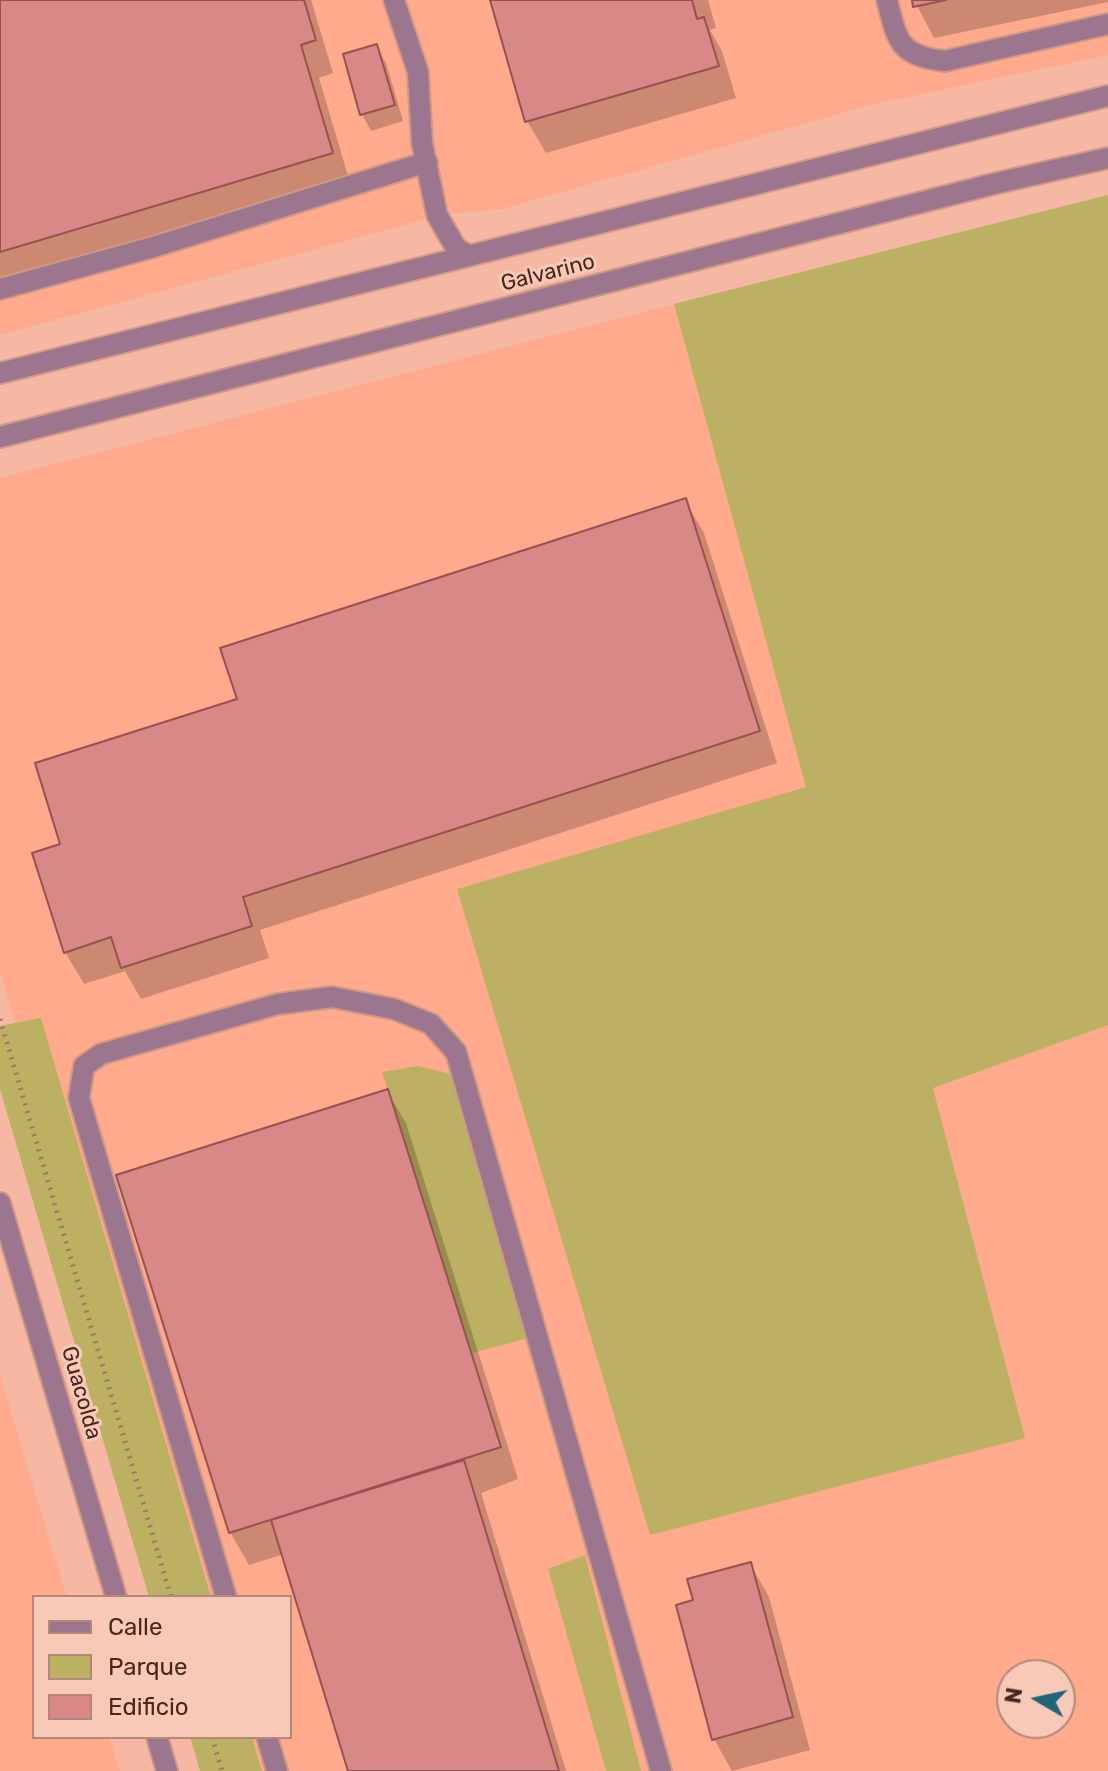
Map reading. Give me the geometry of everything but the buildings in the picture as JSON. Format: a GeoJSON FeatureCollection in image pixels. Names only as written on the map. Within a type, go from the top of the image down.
{"type":"FeatureCollection","features":[{"type":"Feature","properties":{"kind":"street"},"geometry":{"type":"LineString","coordinates":[[394,0],[418,72],[422,143],[437,215],[456,248],[469,256]]}},
{"type":"Feature","properties":{"kind":"street"},"geometry":{"type":"LineString","coordinates":[[887,0],[895,34],[908,49],[920,58],[945,61],[1108,24]]}},
{"type":"Feature","properties":{"kind":"street","name":"Galvarino"},"geometry":{"type":"LineString","coordinates":[[0,373],[1108,96]]}},
{"type":"Feature","properties":{"kind":"street","name":"Galvarino"},"geometry":{"type":"LineString","coordinates":[[0,437],[997,183],[1108,158]]}},
{"type":"Feature","properties":{"kind":"street"},"geometry":{"type":"LineString","coordinates":[[0,289],[150,248],[427,162]]}},
{"type":"Feature","properties":{"kind":"street"},"geometry":{"type":"LineString","coordinates":[[225,1595],[79,1098],[84,1066],[101,1054],[278,1004],[332,997],[394,1009],[431,1024],[456,1052],[661,1771]]}},
{"type":"Feature","properties":{"kind":"street","name":"Guacolda"},"geometry":{"type":"LineString","coordinates":[[0,1203],[115,1595]]}},
{"type":"Feature","properties":{"kind":"street"},"geometry":{"type":"LineString","coordinates":[[158,1739],[167,1771]]}},
{"type":"Feature","properties":{"kind":"street"},"geometry":{"type":"LineString","coordinates":[[268,1739],[277,1771]]}},
{"type":"Feature","properties":{"kind":"path"},"geometry":{"type":"LineString","coordinates":[[0,1019],[170,1595]]}},
{"type":"Feature","properties":{"kind":"path"},"geometry":{"type":"LineString","coordinates":[[213,1739],[222,1771]]}},
{"type":"Feature","properties":{"kind":"shaded area"},"geometry":{"type":"Polygon","coordinates":[[[0,0],[1108,0],[1108,55],[874,104],[502,209],[441,215],[0,335],[0,0]]]}},
{"type":"Feature","properties":{"kind":"shaded area"},"geometry":{"type":"Polygon","coordinates":[[[674,304],[807,788],[457,889],[1024,1438],[933,1087],[1108,1025],[1108,1771],[242,1771],[233,1739],[292,1739],[292,1595],[188,1595],[0,972],[0,478],[674,304]]]}},
{"type":"Feature","properties":{"kind":"shaded area"},"geometry":{"type":"Polygon","coordinates":[[[0,1376],[66,1595],[32,1595],[32,1739],[110,1739],[120,1771],[0,1771],[0,1376]]]}},
{"type":"Feature","properties":{"kind":"green space"},"geometry":{"type":"Polygon","coordinates":[[[1108,195],[1108,1025],[933,1088],[1025,1438],[650,1535],[457,889],[806,787],[674,304],[1108,195]]]}},
{"type":"Feature","properties":{"kind":"green space"},"geometry":{"type":"Polygon","coordinates":[[[41,1018],[210,1595],[148,1595],[0,1089],[0,1026],[41,1018]]]}},
{"type":"Feature","properties":{"kind":"green space"},"geometry":{"type":"Polygon","coordinates":[[[418,1066],[451,1074],[466,1091],[528,1338],[472,1353],[382,1072],[418,1066]]]}},
{"type":"Feature","properties":{"kind":"green space"},"geometry":{"type":"Polygon","coordinates":[[[585,1555],[641,1771],[606,1771],[548,1569],[585,1555]]]}},
{"type":"Feature","properties":{"kind":"green space"},"geometry":{"type":"Polygon","coordinates":[[[191,1739],[253,1739],[262,1771],[200,1771],[191,1739]]]}}]}
